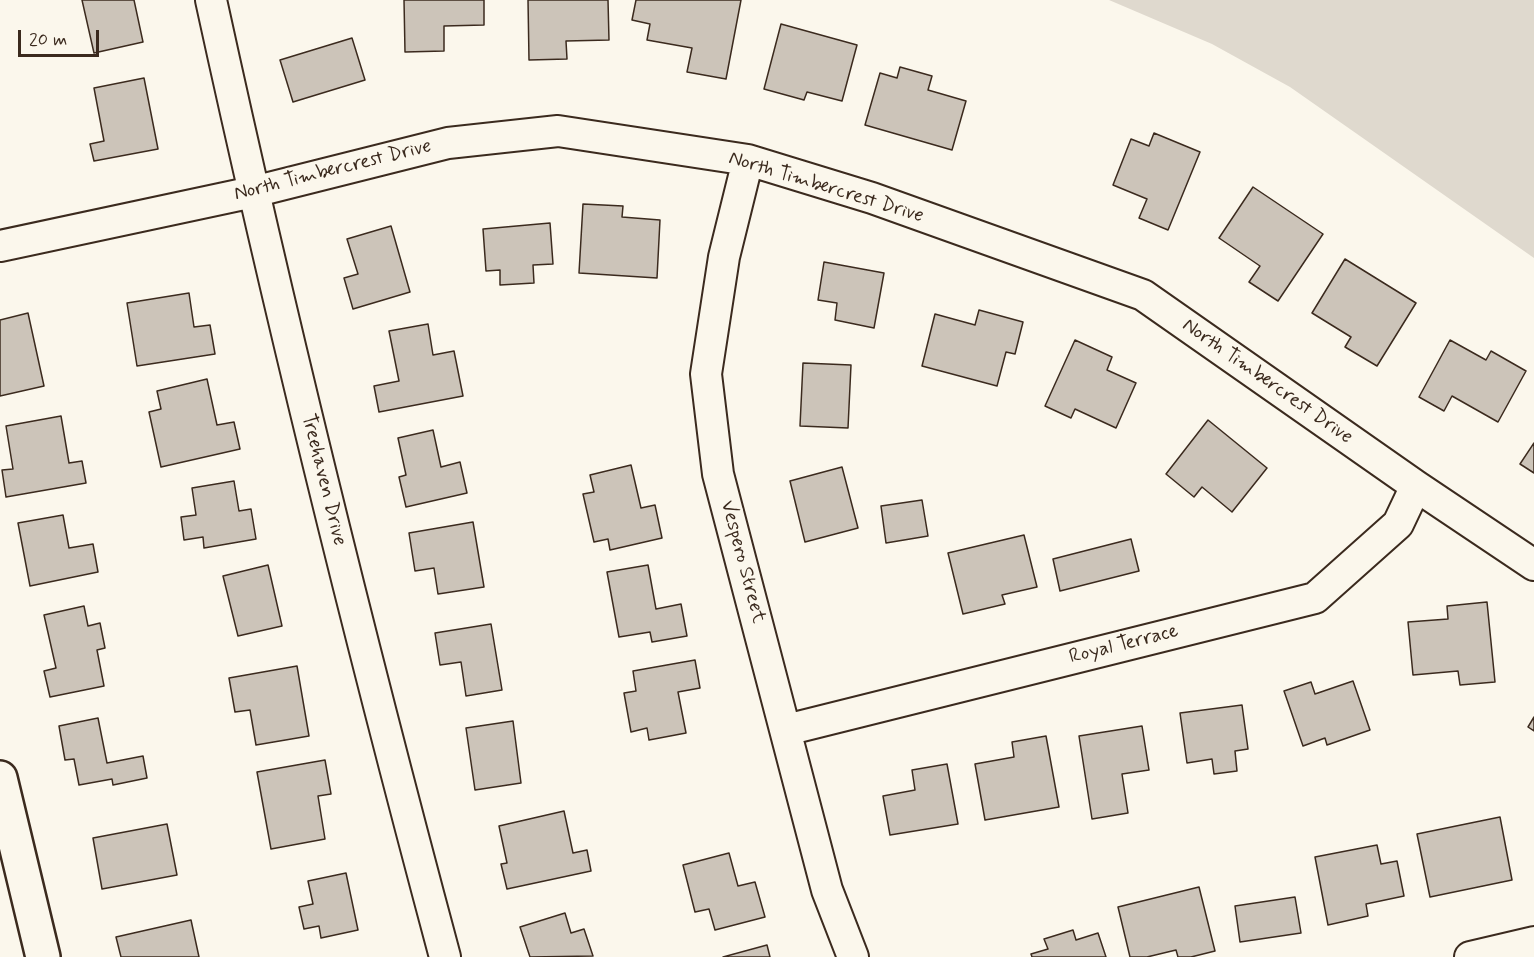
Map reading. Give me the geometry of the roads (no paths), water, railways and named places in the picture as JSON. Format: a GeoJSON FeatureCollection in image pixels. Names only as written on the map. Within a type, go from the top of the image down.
{"type":"FeatureCollection","features":[{"type":"Feature","properties":{"kind":"street","name":"Treehaven Drive"},"geometry":{"type":"LineString","coordinates":[[212,0],[253,192],[380,712],[445,957]]}},
{"type":"Feature","properties":{"kind":"street","name":"North Timbercrest Drive"},"geometry":{"type":"LineString","coordinates":[[0,246],[253,192],[448,143],[558,131],[748,160],[872,198],[1143,295],[1416,486],[1534,565]]}},
{"type":"Feature","properties":{"kind":"street","name":"Vespero Street"},"geometry":{"type":"LineString","coordinates":[[748,160],[724,257],[706,374],[718,474],[827,890],[853,957]]}},
{"type":"Feature","properties":{"kind":"street","name":"Royal Terrace"},"geometry":{"type":"LineString","coordinates":[[786,730],[1315,598],[1398,524],[1416,486]]}},
{"type":"Feature","properties":{"kind":"street"},"geometry":{"type":"LineString","coordinates":[[0,778],[43,957]]}},
{"type":"Feature","properties":{"kind":"street"},"geometry":{"type":"LineString","coordinates":[[1470,957],[1534,942]]}}]}
